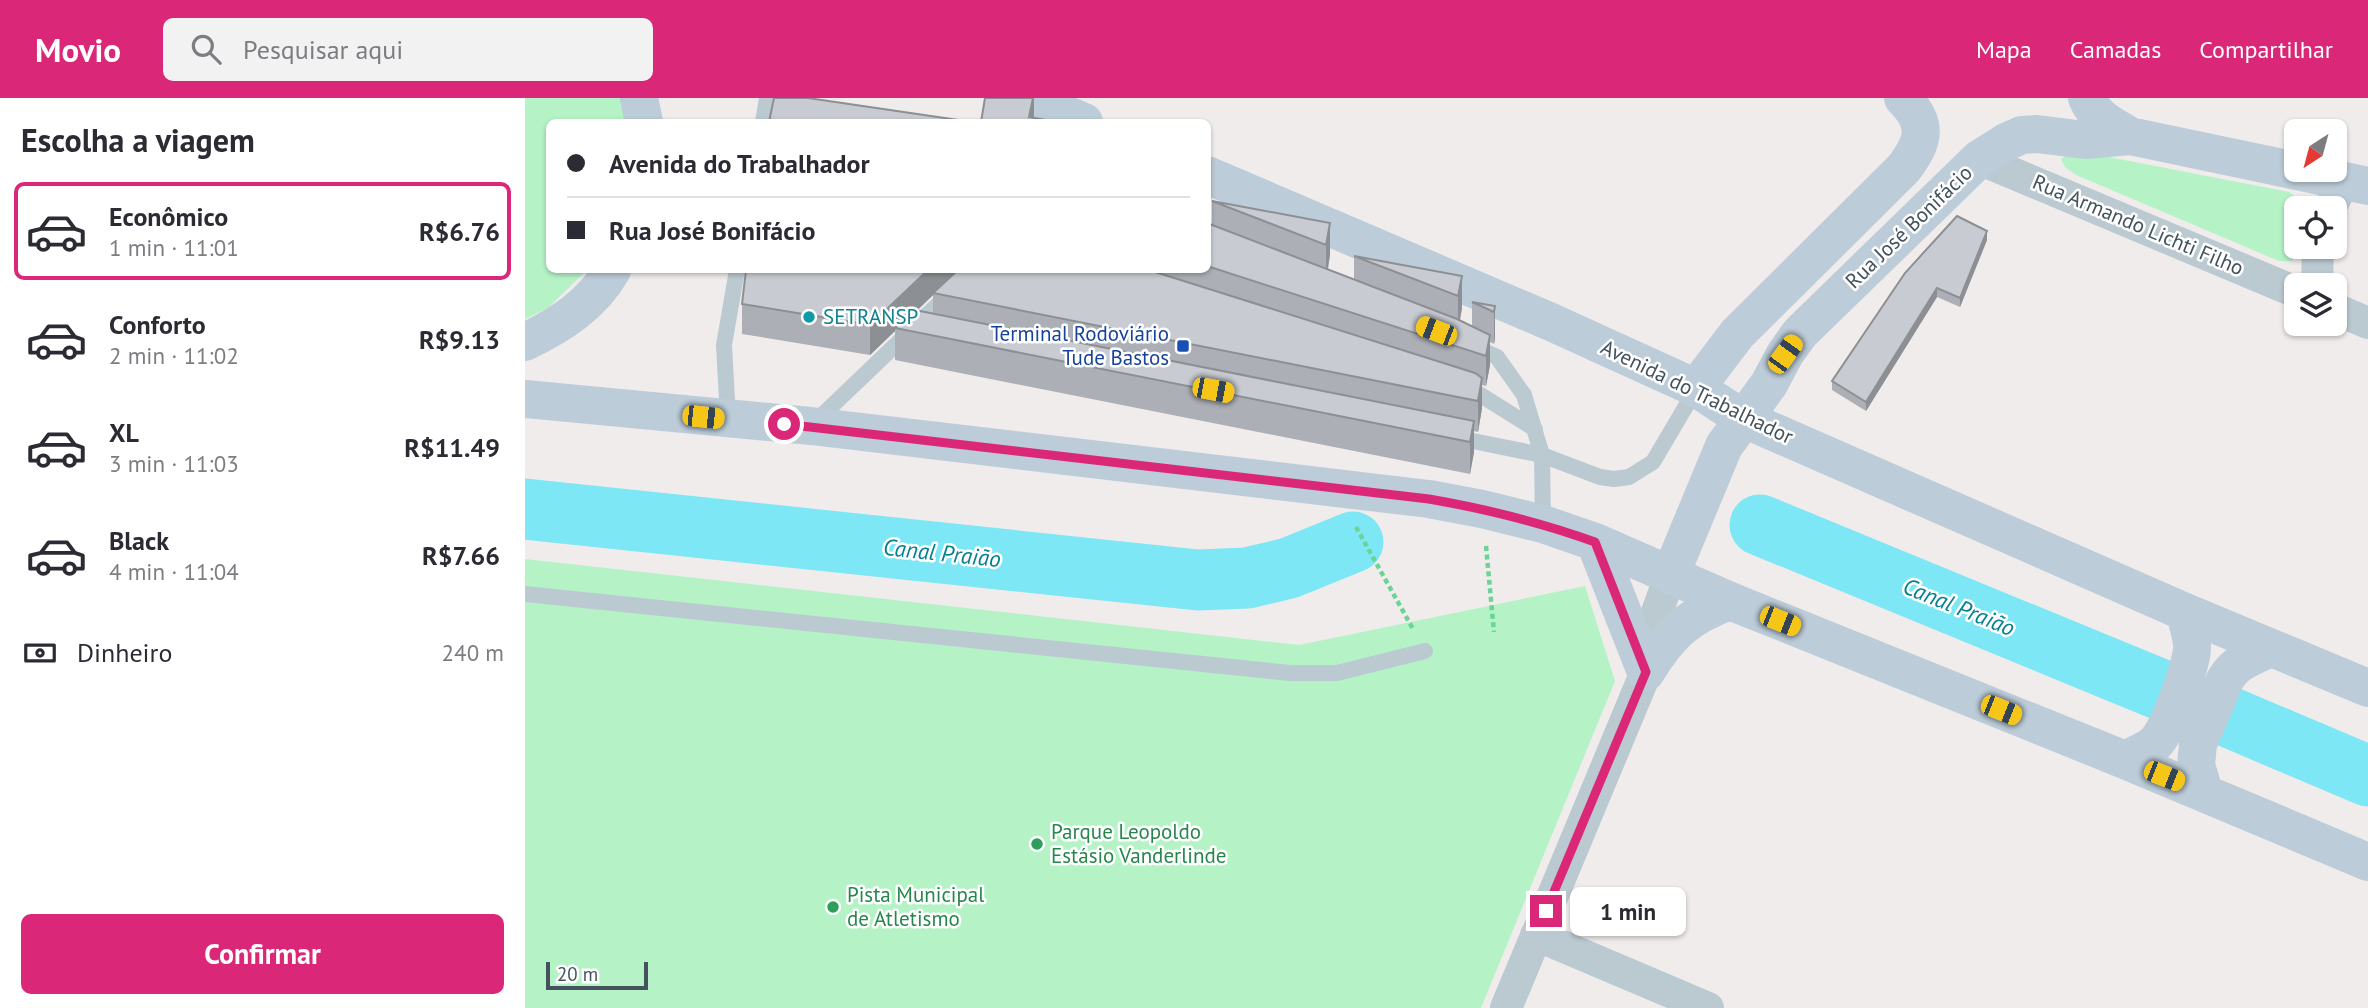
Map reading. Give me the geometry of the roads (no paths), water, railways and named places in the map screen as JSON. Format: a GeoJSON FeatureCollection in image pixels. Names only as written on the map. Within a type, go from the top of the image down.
{"type":"FeatureCollection","features":[{"type":"Feature","properties":{"kind":"main road"},"geometry":{"type":"LineString","coordinates":[[639,98],[643,119]]}},
{"type":"Feature","properties":{"kind":"main road"},"geometry":{"type":"LineString","coordinates":[[1027,98],[1077,119]]}},
{"type":"Feature","properties":{"kind":"main road"},"geometry":{"type":"LineString","coordinates":[[1903,98],[1919,117],[1922,129],[1920,140],[1947,192]]}},
{"type":"Feature","properties":{"kind":"main road"},"geometry":{"type":"LineString","coordinates":[[2087,98],[2091,108],[2102,120],[2130,136],[2347,192]]}},
{"type":"Feature","properties":{"kind":"main road","name":"Rua José Bonifácio"},"geometry":{"type":"LineString","coordinates":[[1670,576],[1724,446],[1769,384],[1800,333],[1979,159],[2022,135],[2037,134],[2085,140],[2130,136]]}},
{"type":"Feature","properties":{"kind":"main road","name":"Rua José Bonifácio"},"geometry":{"type":"LineString","coordinates":[[1696,388],[1738,334],[1904,168],[1915,154],[1920,140]]}},
{"type":"Feature","properties":{"kind":"main road","name":"Avenida do Trabalhador"},"geometry":{"type":"LineString","coordinates":[[1211,177],[1551,322],[1696,388],[1742,418],[2368,688]]}},
{"type":"Feature","properties":{"kind":"main road"},"geometry":{"type":"LineString","coordinates":[[525,342],[557,326],[580,308],[610,273]]}},
{"type":"Feature","properties":{"kind":"main road"},"geometry":{"type":"LineString","coordinates":[[525,399],[811,426],[1429,499],[1543,524],[1595,542],[1730,601],[2204,792],[2368,862]]}},
{"type":"Feature","properties":{"kind":"main road"},"geometry":{"type":"LineString","coordinates":[[1595,542],[1646,672]]}},
{"type":"Feature","properties":{"kind":"main road"},"geometry":{"type":"LineString","coordinates":[[1646,672],[1661,648],[1691,618],[1730,601]]}},
{"type":"Feature","properties":{"kind":"main road"},"geometry":{"type":"LineString","coordinates":[[2125,760],[2148,748],[2164,730],[2190,664],[2192,645],[2185,611]]}},
{"type":"Feature","properties":{"kind":"main road"},"geometry":{"type":"LineString","coordinates":[[2204,792],[2196,765],[2198,744],[2225,680],[2238,664],[2271,648]]}},
{"type":"Feature","properties":{"kind":"street","name":"Rua Armando Lichti Filho"},"geometry":{"type":"LineString","coordinates":[[1979,159],[2284,287]]}},
{"type":"Feature","properties":{"kind":"street"},"geometry":{"type":"LineString","coordinates":[[2347,314],[2368,323]]}},
{"type":"Feature","properties":{"kind":"street"},"geometry":{"type":"LineString","coordinates":[[1506,1008],[1646,672],[1651,629],[1670,576]]}},
{"type":"Feature","properties":{"kind":"street"},"geometry":{"type":"LineString","coordinates":[[1536,935],[1708,1008]]}},
{"type":"Feature","properties":{"kind":"lane"},"geometry":{"type":"LineString","coordinates":[[764,119],[767,98]]}},
{"type":"Feature","properties":{"kind":"lane"},"geometry":{"type":"LineString","coordinates":[[729,419],[725,345],[737,273]]}},
{"type":"Feature","properties":{"kind":"lane"},"geometry":{"type":"LineString","coordinates":[[811,426],[918,332],[971,273]]}},
{"type":"Feature","properties":{"kind":"lane"},"geometry":{"type":"LineString","coordinates":[[1461,340],[1497,357],[1524,395],[1542,455],[1543,524]]}},
{"type":"Feature","properties":{"kind":"lane"},"geometry":{"type":"LineString","coordinates":[[1440,381],[1479,394],[1535,429]]}},
{"type":"Feature","properties":{"kind":"lane"},"geometry":{"type":"LineString","coordinates":[[1433,433],[1542,455],[1600,477],[1629,477],[1653,462],[1696,388]]}},
{"type":"Feature","properties":{"kind":"lane"},"geometry":{"type":"LineString","coordinates":[[525,594],[1290,673],[1337,673],[1425,651]]}},
{"type":"Feature","properties":{"kind":"waterway","name":"Canal Praião"},"geometry":{"type":"LineString","coordinates":[[525,509],[1198,580],[1247,578],[1289,568],[1353,542]]}},
{"type":"Feature","properties":{"kind":"waterway","name":"Canal Praião"},"geometry":{"type":"LineString","coordinates":[[1760,525],[2159,689]]}},
{"type":"Feature","properties":{"kind":"waterway","name":"Canal Praião"},"geometry":{"type":"LineString","coordinates":[[2229,717],[2368,776]]}},
{"type":"Feature","properties":{"kind":"place","name":"SETRANSP"},"geometry":{"type":"Point","coordinates":[809,317]}},
{"type":"Feature","properties":{"kind":"place","name":"Terminal Rodoviário Tude Bastos"},"geometry":{"type":"Point","coordinates":[1183,346]}},
{"type":"Feature","properties":{"kind":"place","name":"Parque Leopoldo Estásio Vanderlinde"},"geometry":{"type":"Point","coordinates":[1037,844]}},
{"type":"Feature","properties":{"kind":"place","name":"Pista Municipal de Atletismo"},"geometry":{"type":"Point","coordinates":[833,907]}}]}
